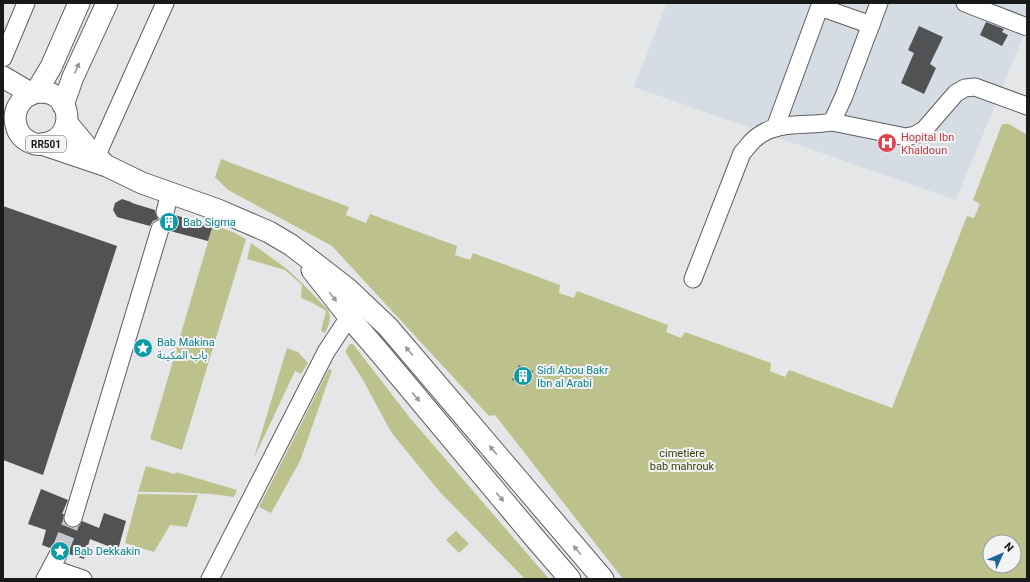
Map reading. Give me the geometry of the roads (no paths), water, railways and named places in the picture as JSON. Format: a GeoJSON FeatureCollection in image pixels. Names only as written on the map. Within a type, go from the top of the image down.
{"type":"FeatureCollection","features":[{"type":"Feature","properties":{"kind":"main road","name":"RR501"},"geometry":{"type":"LineString","coordinates":[[79,3],[51,67],[34,93],[24,98],[18,106],[15,115],[9,118],[22,137],[35,144],[51,143],[59,138],[64,131],[65,114],[73,77],[107,3]]}},
{"type":"Feature","properties":{"kind":"main road"},"geometry":{"type":"LineString","coordinates":[[3,77],[34,93],[44,92],[52,94],[58,98],[65,114],[87,147],[102,162]]}},
{"type":"Feature","properties":{"kind":"main road"},"geometry":{"type":"LineString","coordinates":[[42,144],[102,162],[142,183],[167,203],[218,210],[268,232],[291,245],[348,289],[388,327],[603,579]]}},
{"type":"Feature","properties":{"kind":"main road"},"geometry":{"type":"LineString","coordinates":[[291,245],[349,317],[570,579]]}},
{"type":"Feature","properties":{"kind":"street"},"geometry":{"type":"LineString","coordinates":[[3,58],[26,3]]}},
{"type":"Feature","properties":{"kind":"street"},"geometry":{"type":"LineString","coordinates":[[102,162],[165,3]]}},
{"type":"Feature","properties":{"kind":"street"},"geometry":{"type":"LineString","coordinates":[[832,122],[844,96],[879,3]]}},
{"type":"Feature","properties":{"kind":"street"},"geometry":{"type":"LineString","coordinates":[[965,3],[1027,27]]}},
{"type":"Feature","properties":{"kind":"street"},"geometry":{"type":"LineString","coordinates":[[775,128],[820,5],[871,25]]}},
{"type":"Feature","properties":{"kind":"street"},"geometry":{"type":"LineString","coordinates":[[693,279],[742,153],[755,138],[768,130],[783,125],[832,122],[906,137],[915,135],[924,130],[956,93],[965,88],[975,87],[1027,106]]}},
{"type":"Feature","properties":{"kind":"street"},"geometry":{"type":"LineString","coordinates":[[73,518],[160,229]]}},
{"type":"Feature","properties":{"kind":"street"},"geometry":{"type":"LineString","coordinates":[[210,579],[326,352],[349,317]]}},
{"type":"Feature","properties":{"kind":"street"},"geometry":{"type":"LineString","coordinates":[[60,551],[48,574],[83,579]]}},
{"type":"Feature","properties":{"kind":"tunnel"},"geometry":{"type":"LineString","coordinates":[[60,551],[73,518]]}},
{"type":"Feature","properties":{"kind":"place","name":"Hopital Ibn Khaldoun"},"geometry":{"type":"Point","coordinates":[887,143]}},
{"type":"Feature","properties":{"kind":"place","name":"Bab Sigma"},"geometry":{"type":"Point","coordinates":[169,222]}},
{"type":"Feature","properties":{"kind":"place","name":"Bab Makina باب المكينة"},"geometry":{"type":"Point","coordinates":[143,348]}},
{"type":"Feature","properties":{"kind":"place","name":"Sidi Abou Bakr Ibn al Arabi"},"geometry":{"type":"Point","coordinates":[523,376]}},
{"type":"Feature","properties":{"kind":"place","name":"Bab Dekkakin"},"geometry":{"type":"Point","coordinates":[60,551]}},
{"type":"Feature","properties":{"kind":"park label","name":"cimetière bab mahrouk"},"geometry":{"type":"Point","coordinates":[682,459]}}]}
